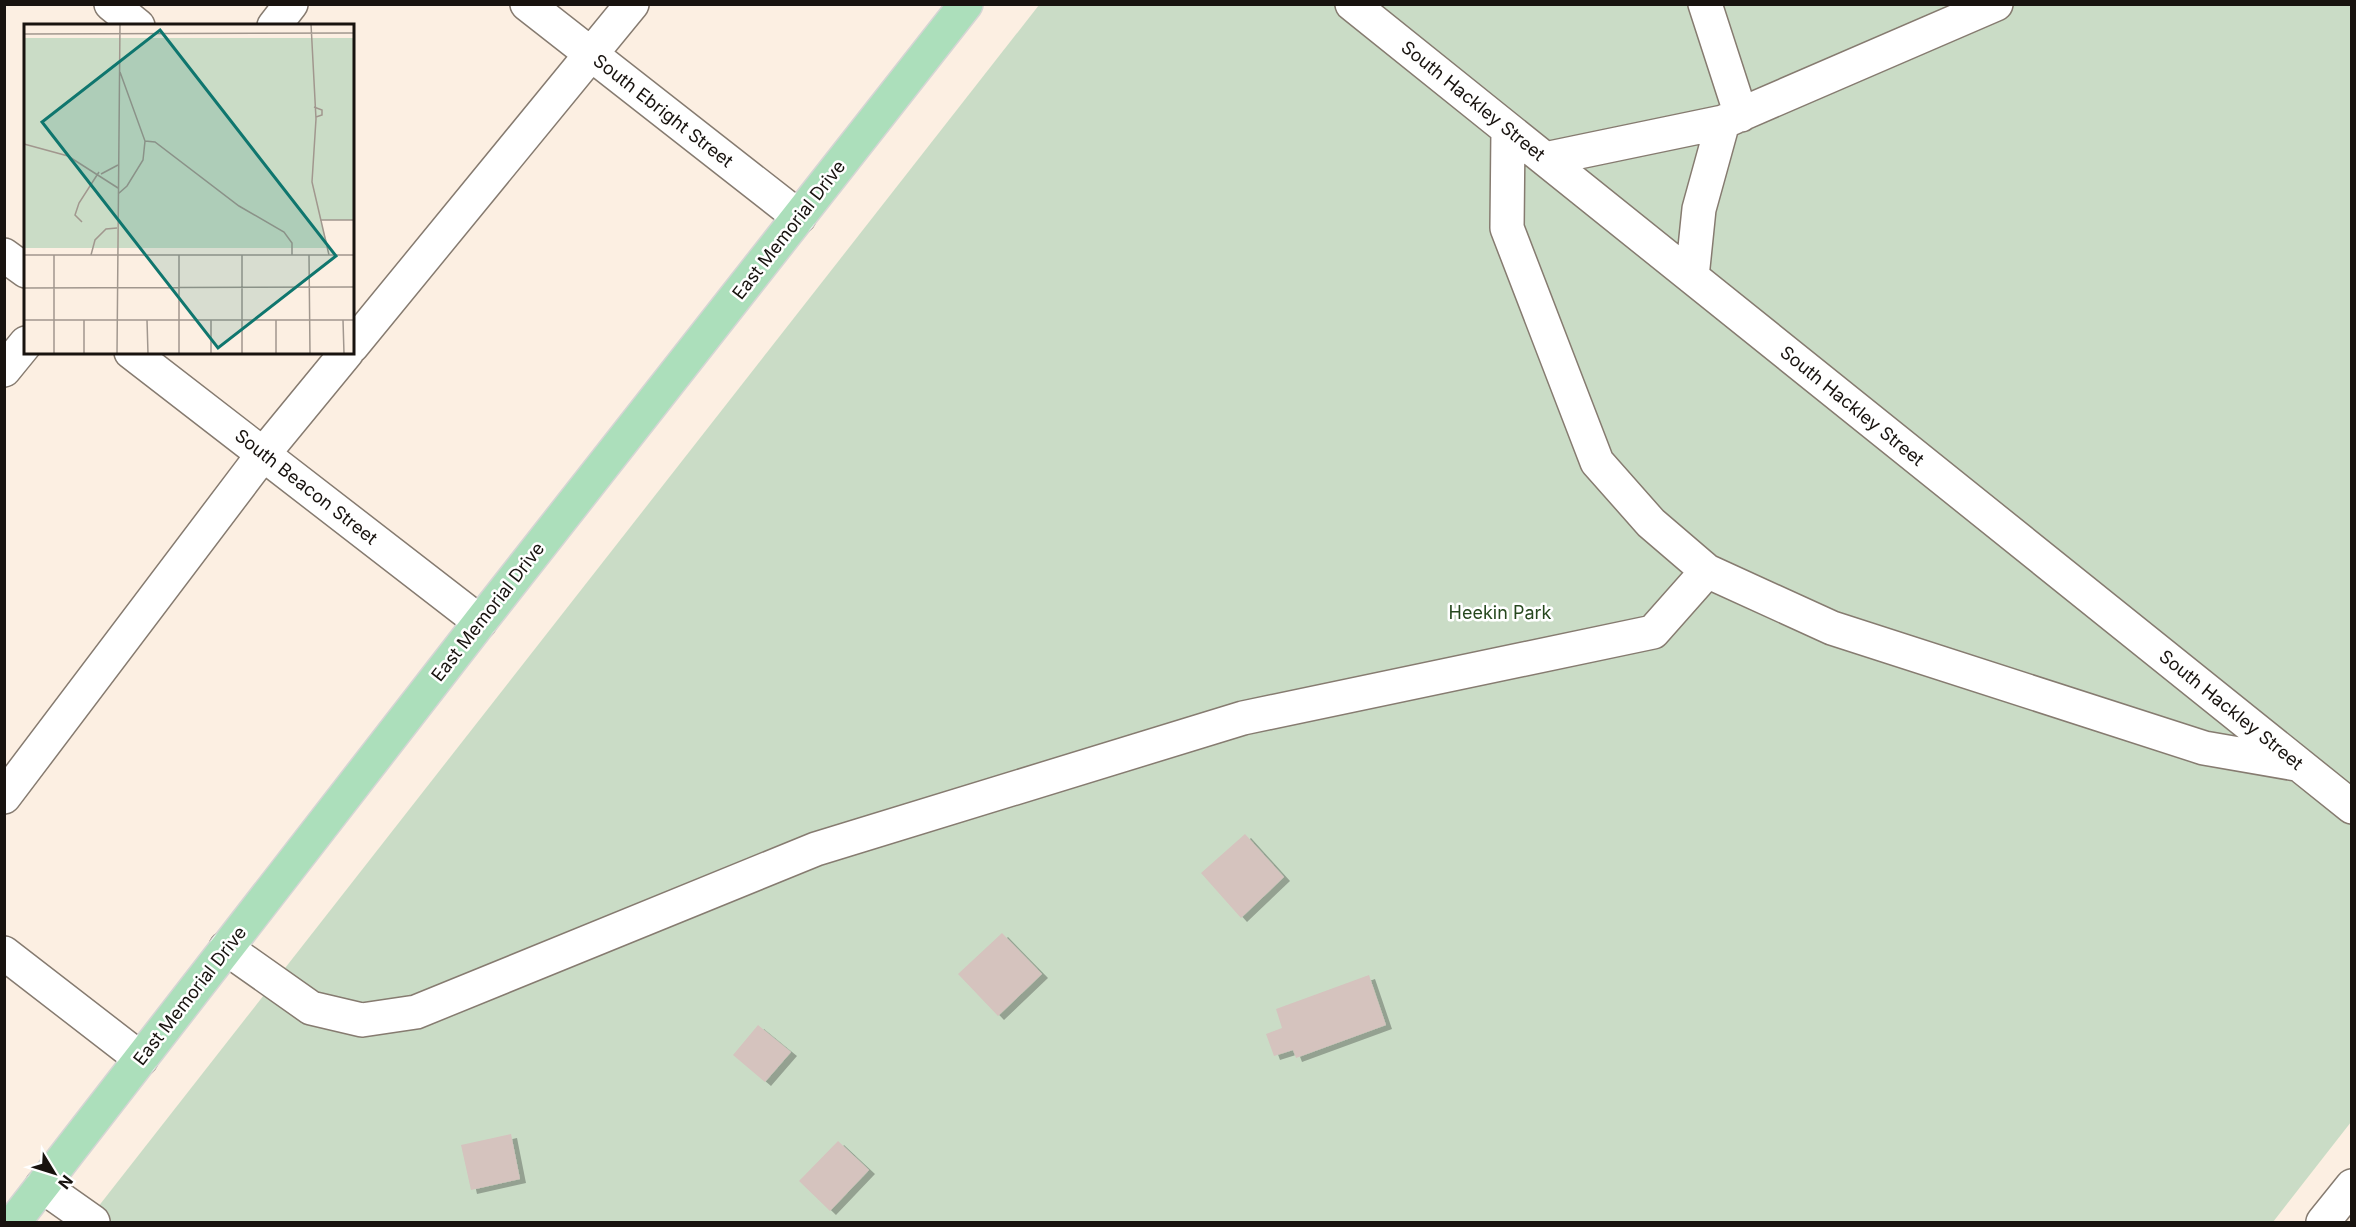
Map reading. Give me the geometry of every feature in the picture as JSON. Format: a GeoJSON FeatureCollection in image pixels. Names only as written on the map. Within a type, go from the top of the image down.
{"type":"FeatureCollection","features":[{"type":"Feature","properties":{"kind":"main road","name":"East Memorial Drive"},"geometry":{"type":"LineString","coordinates":[[14,1222],[480,622],[966,4]]}},
{"type":"Feature","properties":{"kind":"street"},"geometry":{"type":"LineString","coordinates":[[111,4],[136,24]]}},
{"type":"Feature","properties":{"kind":"street"},"geometry":{"type":"LineString","coordinates":[[276,24],[291,4]]}},
{"type":"Feature","properties":{"kind":"street","name":"South Ebright Street"},"geometry":{"type":"LineString","coordinates":[[527,4],[799,217]]}},
{"type":"Feature","properties":{"kind":"street"},"geometry":{"type":"LineString","coordinates":[[354,344],[632,4]]}},
{"type":"Feature","properties":{"kind":"street","name":"South Hackley Street"},"geometry":{"type":"LineString","coordinates":[[1352,4],[2352,807]]}},
{"type":"Feature","properties":{"kind":"street"},"geometry":{"type":"LineString","coordinates":[[1692,277],[1699,209],[1732,118],[1706,4]]}},
{"type":"Feature","properties":{"kind":"street"},"geometry":{"type":"LineString","coordinates":[[1545,159],[1732,118],[1996,4]]}},
{"type":"Feature","properties":{"kind":"street"},"geometry":{"type":"LineString","coordinates":[[1508,130],[1507,228],[1597,462],[1651,523],[1707,571],[1832,628],[2204,748],[2299,765]]}},
{"type":"Feature","properties":{"kind":"street"},"geometry":{"type":"LineString","coordinates":[[4,255],[24,270]]}},
{"type":"Feature","properties":{"kind":"street"},"geometry":{"type":"LineString","coordinates":[[4,370],[24,346]]}},
{"type":"Feature","properties":{"kind":"street","name":"South Beacon Street"},"geometry":{"type":"LineString","coordinates":[[134,354],[480,622]]}},
{"type":"Feature","properties":{"kind":"street"},"geometry":{"type":"LineString","coordinates":[[4,797],[264,453],[345,354]]}},
{"type":"Feature","properties":{"kind":"street"},"geometry":{"type":"LineString","coordinates":[[226,948],[311,1008],[362,1020],[416,1012],[816,849],[850,838],[1243,718],[1653,632],[1707,571]]}},
{"type":"Feature","properties":{"kind":"street"},"geometry":{"type":"LineString","coordinates":[[4,953],[141,1059]]}},
{"type":"Feature","properties":{"kind":"street"},"geometry":{"type":"LineString","coordinates":[[42,1186],[87,1221],[93,1222]]}},
{"type":"Feature","properties":{"kind":"street"},"geometry":{"type":"LineString","coordinates":[[2323,1222],[2352,1186]]}},
{"type":"Feature","properties":{"kind":"green space","name":"Heekin Park"},"geometry":{"type":"Polygon","coordinates":[[[1039,5],[2351,5],[2351,1122],[2273,1222],[87,1221],[1039,5]]]}},
{"type":"Feature","properties":{"kind":"building"},"geometry":{"type":"Polygon","coordinates":[[[1245,834],[1284,877],[1241,918],[1201,873],[1245,834]]]}},
{"type":"Feature","properties":{"kind":"building"},"geometry":{"type":"Polygon","coordinates":[[[1002,933],[1042,974],[998,1016],[958,974],[1002,933]]]}},
{"type":"Feature","properties":{"kind":"building"},"geometry":{"type":"Polygon","coordinates":[[[1369,975],[1386,1025],[1296,1058],[1293,1050],[1274,1056],[1266,1034],[1282,1028],[1276,1009],[1369,975]]]}},
{"type":"Feature","properties":{"kind":"building"},"geometry":{"type":"Polygon","coordinates":[[[758,1025],[791,1052],[765,1082],[733,1055],[758,1025]]]}},
{"type":"Feature","properties":{"kind":"building"},"geometry":{"type":"Polygon","coordinates":[[[511,1134],[520,1179],[471,1190],[461,1145],[511,1134]]]}},
{"type":"Feature","properties":{"kind":"building"},"geometry":{"type":"Polygon","coordinates":[[[838,1141],[869,1170],[830,1211],[799,1181],[838,1141]]]}}]}
